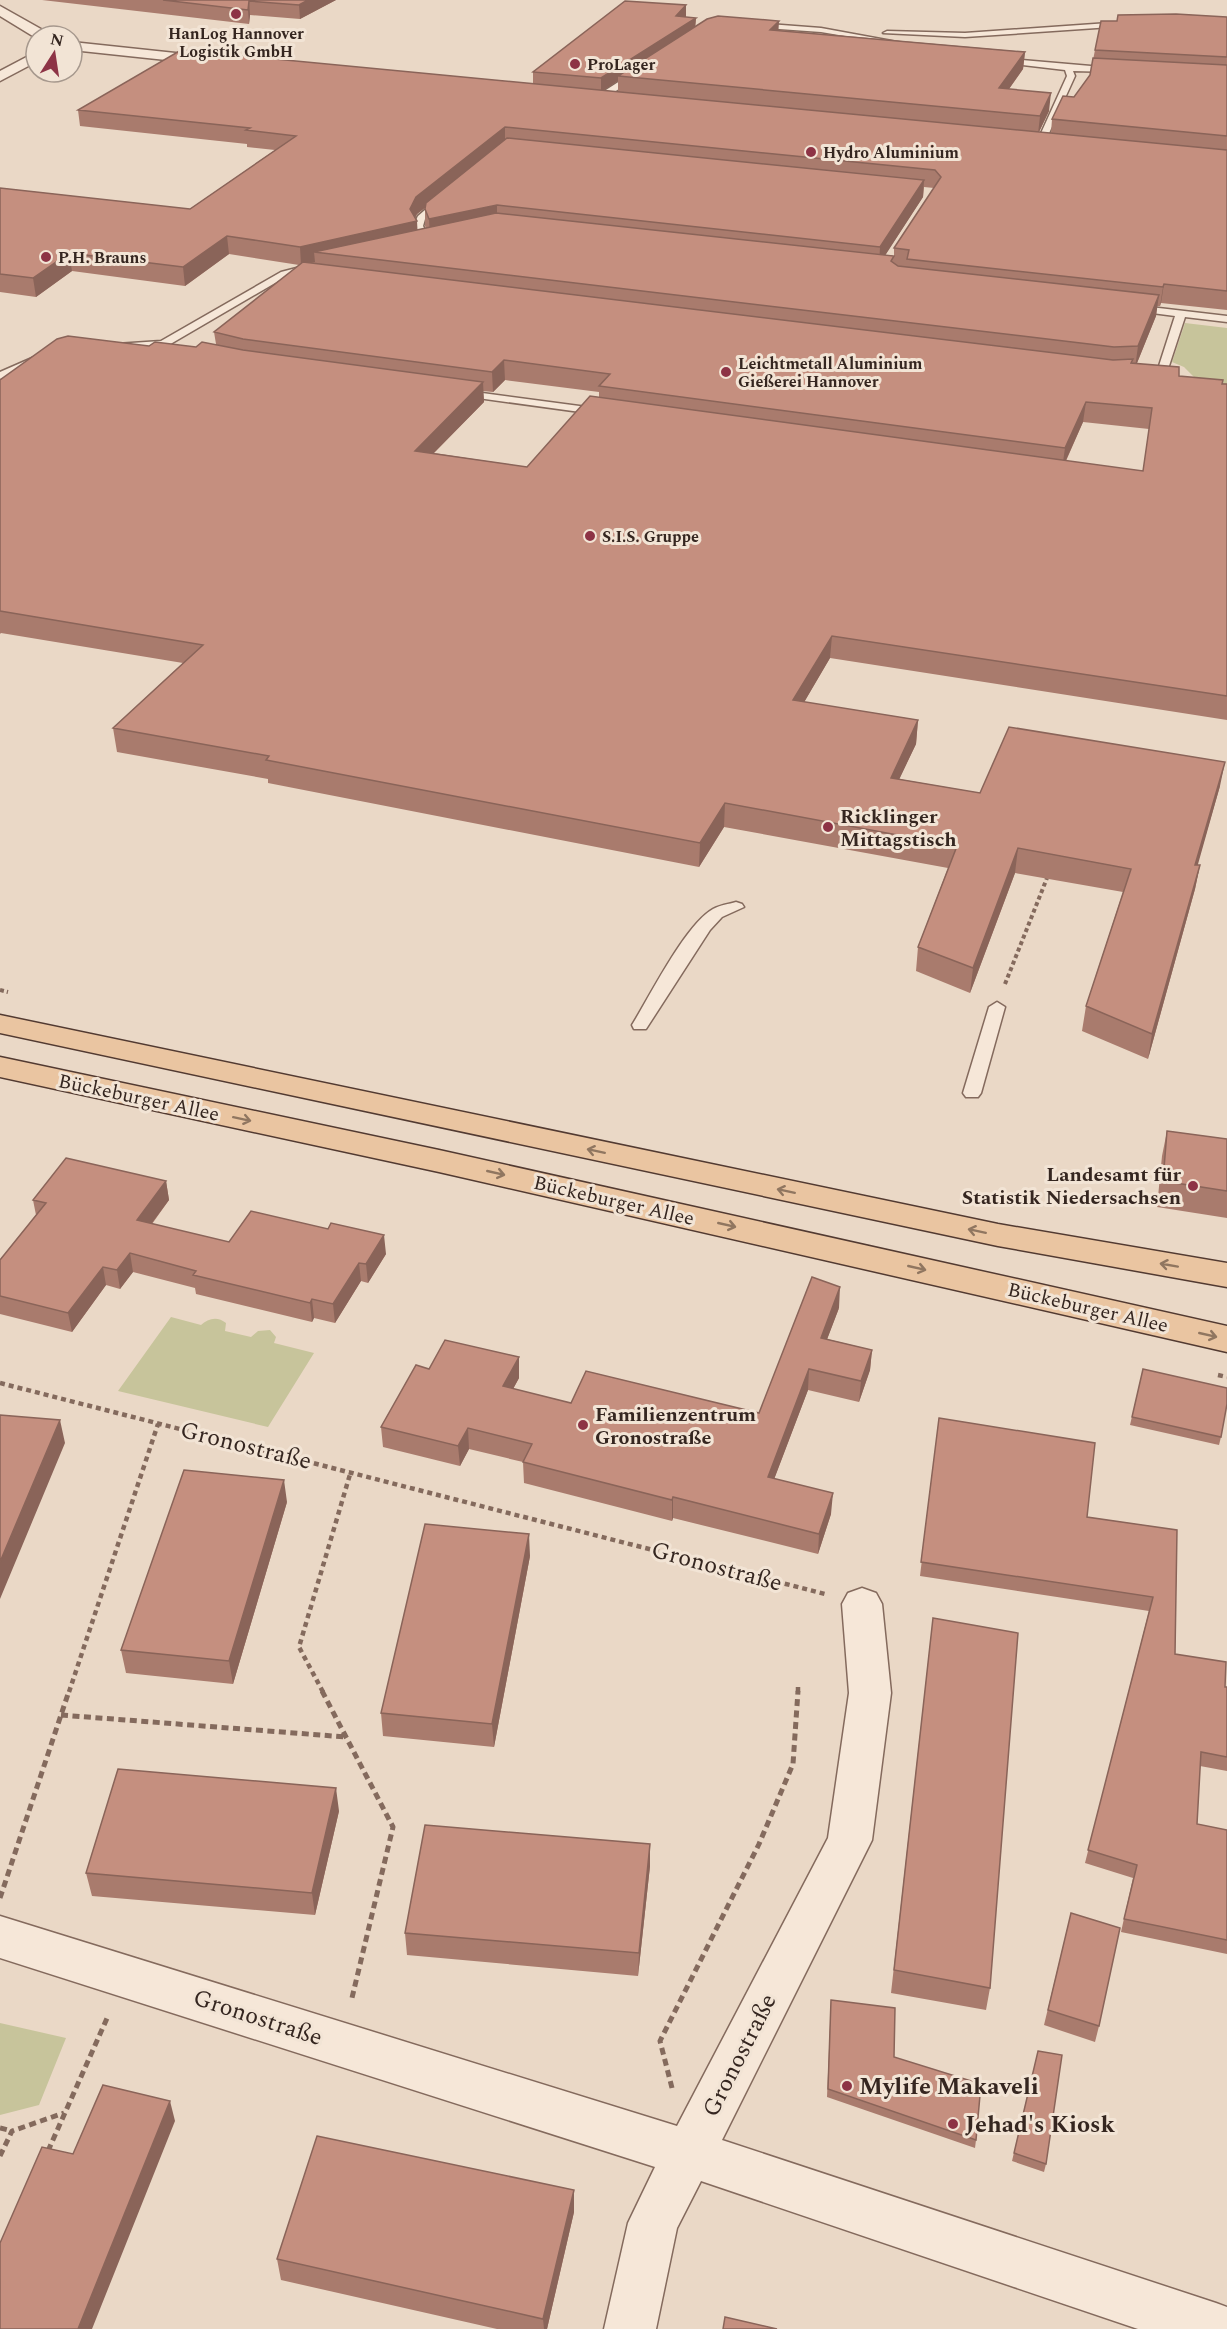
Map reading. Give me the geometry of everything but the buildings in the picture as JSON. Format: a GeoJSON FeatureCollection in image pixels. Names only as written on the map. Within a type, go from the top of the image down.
{"type":"FeatureCollection","features":[{"type":"Feature","properties":{"kind":"main road","name":"Bückeburger Allee"},"geometry":{"type":"LineString","coordinates":[[0,1024],[998,1235],[1227,1275]]}},
{"type":"Feature","properties":{"kind":"main road","name":"Bückeburger Allee"},"geometry":{"type":"LineString","coordinates":[[0,1067],[439,1161],[1227,1339]]}},
{"type":"Feature","properties":{"kind":"street"},"geometry":{"type":"LineString","coordinates":[[0,10],[24,25]]}},
{"type":"Feature","properties":{"kind":"street"},"geometry":{"type":"LineString","coordinates":[[84,47],[230,63]]}},
{"type":"Feature","properties":{"kind":"street"},"geometry":{"type":"LineString","coordinates":[[0,77],[24,63]]}},
{"type":"Feature","properties":{"kind":"street"},"geometry":{"type":"LineString","coordinates":[[592,98],[621,101]]}},
{"type":"Feature","properties":{"kind":"street"},"geometry":{"type":"LineString","coordinates":[[1035,141],[1060,144]]}},
{"type":"Feature","properties":{"kind":"street","name":"Gronostraße"},"geometry":{"type":"LineString","coordinates":[[688,2153],[850,1840],[870,1693],[862,1604]]}},
{"type":"Feature","properties":{"kind":"street","name":"Gronostraße"},"geometry":{"type":"LineString","coordinates":[[0,1937],[688,2153],[1216,2329]]}},
{"type":"Feature","properties":{"kind":"street"},"geometry":{"type":"LineString","coordinates":[[630,2329],[653,2223],[688,2153]]}},
{"type":"Feature","properties":{"kind":"lane"},"geometry":{"type":"LineString","coordinates":[[744,25],[965,35],[1137,24]]}},
{"type":"Feature","properties":{"kind":"lane"},"geometry":{"type":"LineString","coordinates":[[821,30],[909,45]]}},
{"type":"Feature","properties":{"kind":"lane"},"geometry":{"type":"LineString","coordinates":[[993,59],[1068,68],[1121,70]]}},
{"type":"Feature","properties":{"kind":"lane"},"geometry":{"type":"LineString","coordinates":[[1035,141],[1071,76],[1068,68]]}},
{"type":"Feature","properties":{"kind":"lane"},"geometry":{"type":"LineString","coordinates":[[592,98],[644,70]]}},
{"type":"Feature","properties":{"kind":"lane"},"geometry":{"type":"LineString","coordinates":[[425,242],[418,226],[421,218],[454,190]]}},
{"type":"Feature","properties":{"kind":"lane"},"geometry":{"type":"LineString","coordinates":[[163,344],[284,274],[318,265]]}},
{"type":"Feature","properties":{"kind":"lane"},"geometry":{"type":"LineString","coordinates":[[284,274],[320,278]]}},
{"type":"Feature","properties":{"kind":"lane"},"geometry":{"type":"LineString","coordinates":[[1122,307],[1227,319]]}},
{"type":"Feature","properties":{"kind":"lane"},"geometry":{"type":"LineString","coordinates":[[1131,373],[1162,372],[1181,314]]}},
{"type":"Feature","properties":{"kind":"lane"},"geometry":{"type":"LineString","coordinates":[[108,347],[163,344],[181,350]]}},
{"type":"Feature","properties":{"kind":"lane"},"geometry":{"type":"LineString","coordinates":[[0,376],[34,359],[55,354]]}},
{"type":"Feature","properties":{"kind":"lane"},"geometry":{"type":"LineString","coordinates":[[446,391],[612,413]]}},
{"type":"Feature","properties":{"kind":"lane"},"geometry":{"type":"LineString","coordinates":[[640,1025],[683,957],[714,916],[724,909],[736,908]]}},
{"type":"Feature","properties":{"kind":"lane"},"geometry":{"type":"LineString","coordinates":[[972,1093],[999,999]]}},
{"type":"Feature","properties":{"kind":"path"},"geometry":{"type":"LineString","coordinates":[[999,999],[1047,878]]}},
{"type":"Feature","properties":{"kind":"path","name":"Gronostraße"},"geometry":{"type":"LineString","coordinates":[[0,1383],[351,1471],[862,1604]]}},
{"type":"Feature","properties":{"kind":"path"},"geometry":{"type":"LineString","coordinates":[[0,1898],[158,1424]]}},
{"type":"Feature","properties":{"kind":"path"},"geometry":{"type":"LineString","coordinates":[[341,2043],[393,1827],[299,1647],[351,1471]]}},
{"type":"Feature","properties":{"kind":"path"},"geometry":{"type":"LineString","coordinates":[[688,2153],[660,2041],[759,1844],[793,1764],[798,1686]]}},
{"type":"Feature","properties":{"kind":"path"},"geometry":{"type":"LineString","coordinates":[[61,1715],[346,1737]]}},
{"type":"Feature","properties":{"kind":"path"},"geometry":{"type":"LineString","coordinates":[[46,2154],[127,1975]]}},
{"type":"Feature","properties":{"kind":"path"},"geometry":{"type":"LineString","coordinates":[[0,2128],[12,2131],[65,2113]]}},
{"type":"Feature","properties":{"kind":"path"},"geometry":{"type":"LineString","coordinates":[[0,2156],[12,2131]]}},
{"type":"Feature","properties":{"kind":"shaded area"},"geometry":{"type":"Polygon","coordinates":[[[1185,323],[1227,328],[1227,387],[1196,379],[1184,367],[1172,362],[1185,323]]]}},
{"type":"Feature","properties":{"kind":"shaded area"},"geometry":{"type":"Polygon","coordinates":[[[171,1317],[201,1325],[210,1319],[220,1319],[226,1323],[225,1331],[251,1337],[258,1331],[270,1330],[276,1337],[274,1343],[314,1353],[268,1427],[118,1391],[171,1317]]]}},
{"type":"Feature","properties":{"kind":"shaded area"},"geometry":{"type":"Polygon","coordinates":[[[0,2023],[66,2038],[39,2105],[0,2115],[0,2023]]]}},
{"type":"Feature","properties":{"kind":"place","name":"HanLog Hannover Logistik GmbH"},"geometry":{"type":"Point","coordinates":[236,14]}},
{"type":"Feature","properties":{"kind":"place","name":"ProLager"},"geometry":{"type":"Point","coordinates":[575,64]}},
{"type":"Feature","properties":{"kind":"place","name":"Hydro Aluminium"},"geometry":{"type":"Point","coordinates":[811,152]}},
{"type":"Feature","properties":{"kind":"place","name":"P.H. Brauns"},"geometry":{"type":"Point","coordinates":[46,257]}},
{"type":"Feature","properties":{"kind":"place","name":"Leichtmetall Aluminium Gießerei Hannover"},"geometry":{"type":"Point","coordinates":[726,372]}},
{"type":"Feature","properties":{"kind":"place","name":"S.I.S. Gruppe"},"geometry":{"type":"Point","coordinates":[590,536]}},
{"type":"Feature","properties":{"kind":"place","name":"Ricklinger Mittagstisch"},"geometry":{"type":"Point","coordinates":[828,827]}},
{"type":"Feature","properties":{"kind":"place","name":"Landesamt für Statistik Niedersachsen"},"geometry":{"type":"Point","coordinates":[1193,1186]}},
{"type":"Feature","properties":{"kind":"place","name":"Familienzentrum Gronostraße"},"geometry":{"type":"Point","coordinates":[583,1425]}},
{"type":"Feature","properties":{"kind":"place","name":"Mylife Makaveli"},"geometry":{"type":"Point","coordinates":[847,2086]}},
{"type":"Feature","properties":{"kind":"place","name":"Jehad's Kiosk"},"geometry":{"type":"Point","coordinates":[953,2124]}}]}
